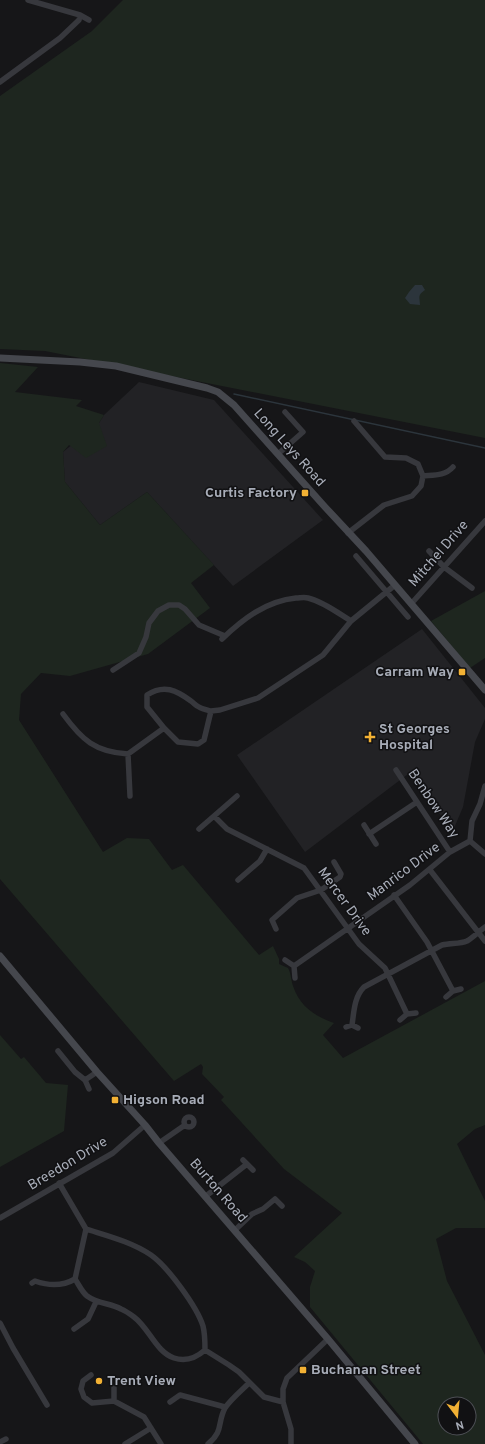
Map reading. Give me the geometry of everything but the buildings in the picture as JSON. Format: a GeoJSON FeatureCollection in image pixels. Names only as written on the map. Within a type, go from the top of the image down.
{"type":"FeatureCollection","features":[{"type":"Feature","properties":{"kind":"main road","name":"Long Leys Road"},"geometry":{"type":"LineString","coordinates":[[0,358],[105,364],[152,374],[218,392],[230,401],[348,533],[366,551],[485,690]]}},
{"type":"Feature","properties":{"kind":"main road","name":"Burton Road"},"geometry":{"type":"LineString","coordinates":[[0,956],[97,1072],[236,1230],[415,1444]]}},
{"type":"Feature","properties":{"kind":"street"},"geometry":{"type":"LineString","coordinates":[[28,0],[80,15],[89,20]]}},
{"type":"Feature","properties":{"kind":"street"},"geometry":{"type":"LineString","coordinates":[[47,5],[53,0]]}},
{"type":"Feature","properties":{"kind":"street"},"geometry":{"type":"LineString","coordinates":[[0,82],[60,38],[79,20],[80,15]]}},
{"type":"Feature","properties":{"kind":"street"},"geometry":{"type":"LineString","coordinates":[[278,454],[302,432],[285,412]]}},
{"type":"Feature","properties":{"kind":"street"},"geometry":{"type":"LineString","coordinates":[[348,533],[384,505],[412,496],[421,486],[423,476],[418,464],[406,458],[385,457],[354,421]]}},
{"type":"Feature","properties":{"kind":"street"},"geometry":{"type":"LineString","coordinates":[[423,476],[439,475],[450,471],[453,466]]}},
{"type":"Feature","properties":{"kind":"street","name":"Mitchel Drive"},"geometry":{"type":"LineString","coordinates":[[411,604],[485,520]]}},
{"type":"Feature","properties":{"kind":"street"},"geometry":{"type":"LineString","coordinates":[[429,551],[444,567],[472,588]]}},
{"type":"Feature","properties":{"kind":"street"},"geometry":{"type":"LineString","coordinates":[[356,556],[408,617]]}},
{"type":"Feature","properties":{"kind":"street"},"geometry":{"type":"LineString","coordinates":[[211,711],[204,740],[198,744],[178,742],[147,707],[148,695],[154,690],[163,688],[170,689],[184,696],[198,707],[211,711],[220,710],[258,698],[322,655],[351,622],[394,585]]}},
{"type":"Feature","properties":{"kind":"street"},"geometry":{"type":"LineString","coordinates":[[113,670],[139,653],[146,638],[149,623],[158,611],[169,605],[179,605],[185,609],[199,625],[223,638],[239,623],[263,607],[288,599],[307,597],[323,604],[351,622]]}},
{"type":"Feature","properties":{"kind":"street"},"geometry":{"type":"LineString","coordinates":[[63,714],[76,731],[95,746],[114,753],[128,754],[164,728]]}},
{"type":"Feature","properties":{"kind":"street"},"geometry":{"type":"LineString","coordinates":[[128,754],[130,796]]}},
{"type":"Feature","properties":{"kind":"street","name":"Benbow Way"},"geometry":{"type":"LineString","coordinates":[[396,770],[450,852]]}},
{"type":"Feature","properties":{"kind":"street"},"geometry":{"type":"LineString","coordinates":[[485,786],[480,804],[472,821],[470,840],[485,854]]}},
{"type":"Feature","properties":{"kind":"street"},"geometry":{"type":"LineString","coordinates":[[199,829],[237,796]]}},
{"type":"Feature","properties":{"kind":"street"},"geometry":{"type":"LineString","coordinates":[[369,834],[417,802]]}},
{"type":"Feature","properties":{"kind":"street","name":"Mercer Drive"},"geometry":{"type":"LineString","coordinates":[[214,816],[227,828],[304,868],[359,944],[382,964],[407,1014]]}},
{"type":"Feature","properties":{"kind":"street"},"geometry":{"type":"LineString","coordinates":[[364,825],[376,844]]}},
{"type":"Feature","properties":{"kind":"street","name":"Manrico Drive"},"geometry":{"type":"LineString","coordinates":[[294,966],[410,885],[450,852],[470,840]]}},
{"type":"Feature","properties":{"kind":"street"},"geometry":{"type":"LineString","coordinates":[[238,880],[260,861],[268,850]]}},
{"type":"Feature","properties":{"kind":"street"},"geometry":{"type":"LineString","coordinates":[[276,929],[272,920],[297,898],[321,890],[340,877],[341,874],[334,862]]}},
{"type":"Feature","properties":{"kind":"street"},"geometry":{"type":"LineString","coordinates":[[430,870],[485,941]]}},
{"type":"Feature","properties":{"kind":"street"},"geometry":{"type":"LineString","coordinates":[[394,895],[421,933],[453,991]]}},
{"type":"Feature","properties":{"kind":"street"},"geometry":{"type":"LineString","coordinates":[[352,1025],[355,1003],[361,990],[367,985],[442,945],[467,940],[485,927]]}},
{"type":"Feature","properties":{"kind":"street"},"geometry":{"type":"LineString","coordinates":[[285,960],[294,966],[295,978]]}},
{"type":"Feature","properties":{"kind":"street"},"geometry":{"type":"LineString","coordinates":[[446,997],[453,991],[461,989]]}},
{"type":"Feature","properties":{"kind":"street"},"geometry":{"type":"LineString","coordinates":[[400,1020],[407,1014],[416,1013]]}},
{"type":"Feature","properties":{"kind":"street"},"geometry":{"type":"LineString","coordinates":[[346,1027],[352,1025],[358,1028]]}},
{"type":"Feature","properties":{"kind":"street"},"geometry":{"type":"LineString","coordinates":[[58,1051],[75,1072],[85,1080],[89,1089]]}},
{"type":"Feature","properties":{"kind":"street"},"geometry":{"type":"LineString","coordinates":[[85,1080],[97,1072]]}},
{"type":"Feature","properties":{"kind":"street","name":"Breedon Drive"},"geometry":{"type":"LineString","coordinates":[[0,1218],[112,1153],[145,1125]]}},
{"type":"Feature","properties":{"kind":"street"},"geometry":{"type":"LineString","coordinates":[[159,1143],[185,1125]]}},
{"type":"Feature","properties":{"kind":"street"},"geometry":{"type":"LineString","coordinates":[[206,1196],[245,1162],[253,1170]]}},
{"type":"Feature","properties":{"kind":"street"},"geometry":{"type":"LineString","coordinates":[[59,1183],[86,1229],[131,1244],[151,1255],[163,1266],[190,1302],[203,1325],[205,1350],[197,1357],[186,1360],[174,1358],[164,1353],[135,1318],[120,1308],[96,1302],[86,1296],[75,1279],[86,1229]]}},
{"type":"Feature","properties":{"kind":"street"},"geometry":{"type":"LineString","coordinates":[[236,1230],[252,1214],[275,1199],[282,1206]]}},
{"type":"Feature","properties":{"kind":"street"},"geometry":{"type":"LineString","coordinates":[[32,1283],[35,1281],[55,1285],[68,1283],[75,1279]]}},
{"type":"Feature","properties":{"kind":"street"},"geometry":{"type":"LineString","coordinates":[[74,1329],[88,1320],[96,1302]]}},
{"type":"Feature","properties":{"kind":"street"},"geometry":{"type":"LineString","coordinates":[[0,1323],[47,1405]]}},
{"type":"Feature","properties":{"kind":"street"},"geometry":{"type":"LineString","coordinates":[[291,1444],[291,1429],[283,1402],[283,1389],[287,1378],[328,1339]]}},
{"type":"Feature","properties":{"kind":"street"},"geometry":{"type":"LineString","coordinates":[[205,1350],[229,1364],[264,1397],[283,1402]]}},
{"type":"Feature","properties":{"kind":"street"},"geometry":{"type":"LineString","coordinates":[[91,1375],[83,1381],[81,1389],[84,1397],[92,1403],[114,1401],[144,1418],[161,1444]]}},
{"type":"Feature","properties":{"kind":"street"},"geometry":{"type":"LineString","coordinates":[[208,1444],[219,1432],[221,1418],[225,1407],[249,1383]]}},
{"type":"Feature","properties":{"kind":"street"},"geometry":{"type":"LineString","coordinates":[[114,1388],[114,1401]]}},
{"type":"Feature","properties":{"kind":"street"},"geometry":{"type":"LineString","coordinates":[[170,1402],[180,1395],[225,1407]]}},
{"type":"Feature","properties":{"kind":"street"},"geometry":{"type":"LineString","coordinates":[[124,1444],[151,1428]]}},
{"type":"Feature","properties":{"kind":"shaded area"},"geometry":{"type":"Polygon","coordinates":[[[123,0],[485,0],[485,438],[45,351],[0,349],[0,96],[92,31],[123,0]]]}},
{"type":"Feature","properties":{"kind":"shaded area"},"geometry":{"type":"Polygon","coordinates":[[[415,285],[422,285],[425,290],[419,298],[420,305],[410,304],[405,298],[415,285]]]}},
{"type":"Feature","properties":{"kind":"shaded area"},"geometry":{"type":"Polygon","coordinates":[[[0,363],[38,367],[15,392],[82,400],[76,406],[104,415],[99,423],[107,446],[86,458],[69,445],[63,452],[65,482],[100,525],[147,492],[214,565],[191,583],[210,608],[148,654],[70,676],[41,673],[21,694],[19,720],[103,852],[127,838],[149,839],[172,870],[183,865],[259,955],[273,946],[279,959],[279,964],[288,968],[289,970],[293,986],[300,1000],[309,1010],[334,1023],[323,1035],[343,1058],[485,981],[485,1125],[475,1129],[457,1144],[485,1201],[485,1228],[456,1228],[436,1239],[447,1281],[485,1355],[485,1444],[423,1444],[310,1307],[310,1287],[315,1271],[305,1262],[294,1257],[342,1213],[284,1169],[221,1100],[224,1097],[202,1074],[203,1067],[201,1064],[174,1081],[0,879],[0,363]]]}},
{"type":"Feature","properties":{"kind":"shaded area"},"geometry":{"type":"Polygon","coordinates":[[[139,382],[214,400],[323,520],[233,586],[147,492],[100,525],[65,482],[63,452],[99,423],[104,415],[139,382]]]}},
{"type":"Feature","properties":{"kind":"shaded area"},"geometry":{"type":"Polygon","coordinates":[[[485,591],[485,658],[470,668],[431,621],[485,591]]]}},
{"type":"Feature","properties":{"kind":"shaded area","name":"St Georges Hospital"},"geometry":{"type":"Polygon","coordinates":[[[422,629],[485,708],[485,719],[475,742],[463,807],[452,833],[412,771],[305,852],[237,755],[422,629]]]}},
{"type":"Feature","properties":{"kind":"shaded area"},"geometry":{"type":"Polygon","coordinates":[[[0,1035],[21,1059],[24,1057],[46,1083],[68,1085],[64,1131],[0,1167],[0,1035]]]}},
{"type":"Feature","properties":{"kind":"waterway"},"geometry":{"type":"LineString","coordinates":[[234,394],[485,448]]}},
{"type":"Feature","properties":{"kind":"place","name":"Curtis Factory"},"geometry":{"type":"Point","coordinates":[305,493]}},
{"type":"Feature","properties":{"kind":"place","name":"Carram Way"},"geometry":{"type":"Point","coordinates":[462,672]}},
{"type":"Feature","properties":{"kind":"place","name":"St Georges Hospital"},"geometry":{"type":"Point","coordinates":[370,737]}},
{"type":"Feature","properties":{"kind":"place","name":"Higson Road"},"geometry":{"type":"Point","coordinates":[115,1100]}},
{"type":"Feature","properties":{"kind":"place","name":"Buchanan Street"},"geometry":{"type":"Point","coordinates":[303,1370]}},
{"type":"Feature","properties":{"kind":"place","name":"Trent View"},"geometry":{"type":"Point","coordinates":[99,1381]}}]}
